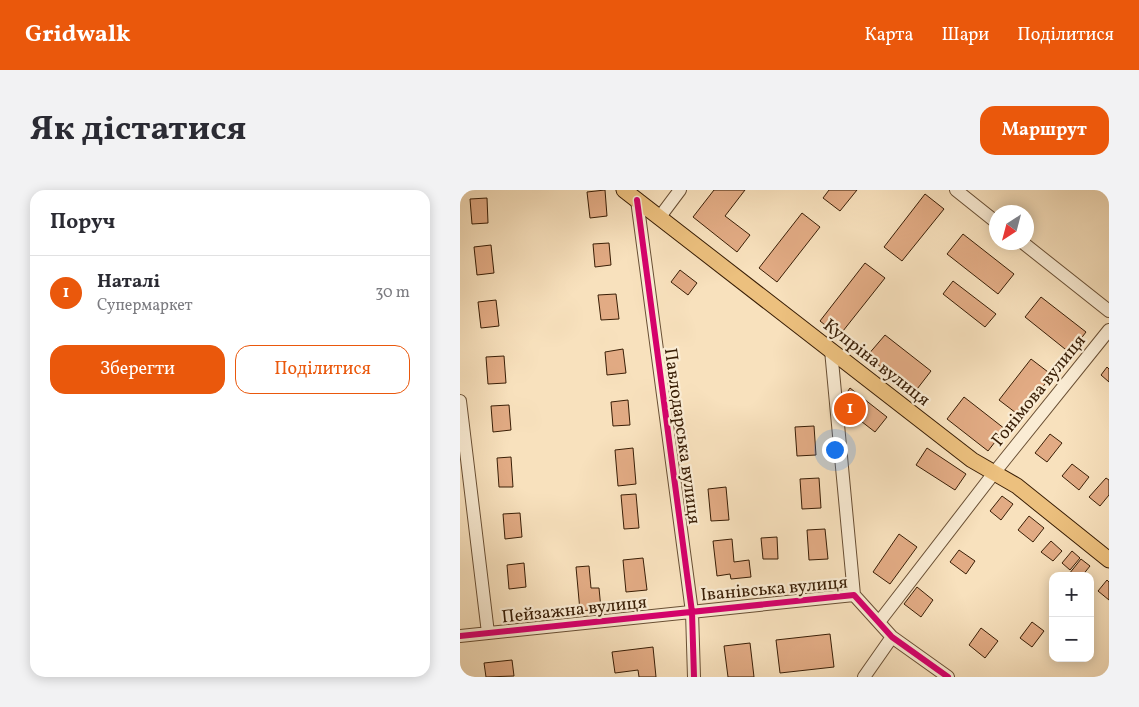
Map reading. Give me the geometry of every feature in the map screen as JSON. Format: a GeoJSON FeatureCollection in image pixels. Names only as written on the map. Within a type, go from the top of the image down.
{"type":"FeatureCollection","features":[{"type":"Feature","properties":{"kind":"main road","name":"Купріна вулиця"},"geometry":{"type":"LineString","coordinates":[[624,190],[972,460],[1017,486],[1109,560]]}},
{"type":"Feature","properties":{"kind":"street"},"geometry":{"type":"LineString","coordinates":[[659,218],[680,190]]}},
{"type":"Feature","properties":{"kind":"street"},"geometry":{"type":"LineString","coordinates":[[956,190],[989,216]]}},
{"type":"Feature","properties":{"kind":"street","name":"Павлодарська вулиця"},"geometry":{"type":"LineString","coordinates":[[637,200],[692,612],[694,677]]}},
{"type":"Feature","properties":{"kind":"street"},"geometry":{"type":"LineString","coordinates":[[1032,250],[1109,312]]}},
{"type":"Feature","properties":{"kind":"street","name":"Гонімова вулиця"},"geometry":{"type":"LineString","coordinates":[[994,473],[1109,330]]}},
{"type":"Feature","properties":{"kind":"street"},"geometry":{"type":"LineString","coordinates":[[831,350],[854,595]]}},
{"type":"Feature","properties":{"kind":"street"},"geometry":{"type":"LineString","coordinates":[[460,401],[464,465],[488,633]]}},
{"type":"Feature","properties":{"kind":"street"},"geometry":{"type":"LineString","coordinates":[[879,622],[994,473]]}},
{"type":"Feature","properties":{"kind":"street","name":"Іванівська вулиця"},"geometry":{"type":"LineString","coordinates":[[692,612],[854,595],[892,637],[948,677]]}},
{"type":"Feature","properties":{"kind":"street","name":"Пейзажна вулиця"},"geometry":{"type":"LineString","coordinates":[[460,636],[692,612]]}},
{"type":"Feature","properties":{"kind":"street"},"geometry":{"type":"LineString","coordinates":[[864,677],[892,637]]}},
{"type":"Feature","properties":{"kind":"building"},"geometry":{"type":"Polygon","coordinates":[[[605,190],[607,216],[590,218],[587,192],[605,190]]]}},
{"type":"Feature","properties":{"kind":"building"},"geometry":{"type":"Polygon","coordinates":[[[714,190],[745,190],[725,216],[750,235],[737,252],[693,217],[714,190]]]}},
{"type":"Feature","properties":{"kind":"building"},"geometry":{"type":"Polygon","coordinates":[[[829,190],[857,190],[840,211],[823,198],[829,190]]]}},
{"type":"Feature","properties":{"kind":"building"},"geometry":{"type":"Polygon","coordinates":[[[925,194],[944,209],[902,261],[884,247],[925,194]]]}},
{"type":"Feature","properties":{"kind":"building"},"geometry":{"type":"Polygon","coordinates":[[[487,198],[488,223],[472,224],[470,199],[487,198]]]}},
{"type":"Feature","properties":{"kind":"building"},"geometry":{"type":"Polygon","coordinates":[[[802,213],[820,227],[777,282],[759,268],[802,213]]]}},
{"type":"Feature","properties":{"kind":"building"},"geometry":{"type":"Polygon","coordinates":[[[963,234],[1014,274],[998,294],[947,254],[963,234]]]}},
{"type":"Feature","properties":{"kind":"building"},"geometry":{"type":"Polygon","coordinates":[[[609,243],[611,265],[595,267],[593,244],[609,243]]]}},
{"type":"Feature","properties":{"kind":"building"},"geometry":{"type":"Polygon","coordinates":[[[491,245],[494,273],[477,275],[474,247],[491,245]]]}},
{"type":"Feature","properties":{"kind":"building"},"geometry":{"type":"Polygon","coordinates":[[[865,263],[885,278],[839,336],[820,321],[865,263]]]}},
{"type":"Feature","properties":{"kind":"building"},"geometry":{"type":"Polygon","coordinates":[[[680,270],[697,283],[688,295],[671,282],[680,270]]]}},
{"type":"Feature","properties":{"kind":"building"},"geometry":{"type":"Polygon","coordinates":[[[953,281],[996,314],[985,327],[943,294],[953,281]]]}},
{"type":"Feature","properties":{"kind":"building"},"geometry":{"type":"Polygon","coordinates":[[[616,294],[619,319],[601,320],[598,295],[616,294]]]}},
{"type":"Feature","properties":{"kind":"building"},"geometry":{"type":"Polygon","coordinates":[[[1041,297],[1086,332],[1070,353],[1025,317],[1041,297]]]}},
{"type":"Feature","properties":{"kind":"building"},"geometry":{"type":"Polygon","coordinates":[[[496,300],[499,326],[481,328],[478,302],[496,300]]]}},
{"type":"Feature","properties":{"kind":"building"},"geometry":{"type":"Polygon","coordinates":[[[885,335],[931,371],[914,393],[867,356],[885,335]]]}},
{"type":"Feature","properties":{"kind":"building"},"geometry":{"type":"Polygon","coordinates":[[[623,349],[626,373],[607,375],[605,352],[623,349]]]}},
{"type":"Feature","properties":{"kind":"building"},"geometry":{"type":"Polygon","coordinates":[[[504,356],[506,383],[488,384],[486,357],[504,356]]]}},
{"type":"Feature","properties":{"kind":"building"},"geometry":{"type":"Polygon","coordinates":[[[1031,359],[1052,375],[1020,416],[999,400],[1031,359]]]}},
{"type":"Feature","properties":{"kind":"building"},"geometry":{"type":"Polygon","coordinates":[[[1107,367],[1109,369],[1109,382],[1101,375],[1107,367]]]}},
{"type":"Feature","properties":{"kind":"building"},"geometry":{"type":"Polygon","coordinates":[[[850,388],[887,417],[875,432],[839,404],[850,388]]]}},
{"type":"Feature","properties":{"kind":"building"},"geometry":{"type":"Polygon","coordinates":[[[964,397],[1005,429],[988,451],[947,419],[964,397]]]}},
{"type":"Feature","properties":{"kind":"building"},"geometry":{"type":"Polygon","coordinates":[[[628,400],[630,425],[613,426],[611,402],[628,400]]]}},
{"type":"Feature","properties":{"kind":"building"},"geometry":{"type":"Polygon","coordinates":[[[509,405],[511,430],[493,432],[491,406],[509,405]]]}},
{"type":"Feature","properties":{"kind":"building"},"geometry":{"type":"Polygon","coordinates":[[[814,426],[816,455],[797,456],[795,427],[814,426]]]}},
{"type":"Feature","properties":{"kind":"building"},"geometry":{"type":"Polygon","coordinates":[[[1050,434],[1062,443],[1047,462],[1035,453],[1050,434]]]}},
{"type":"Feature","properties":{"kind":"building"},"geometry":{"type":"Polygon","coordinates":[[[633,448],[636,484],[618,486],[615,450],[633,448]]]}},
{"type":"Feature","properties":{"kind":"building"},"geometry":{"type":"Polygon","coordinates":[[[927,448],[966,474],[955,490],[916,465],[927,448]]]}},
{"type":"Feature","properties":{"kind":"building"},"geometry":{"type":"Polygon","coordinates":[[[511,457],[513,487],[499,487],[497,458],[511,457]]]}},
{"type":"Feature","properties":{"kind":"building"},"geometry":{"type":"Polygon","coordinates":[[[1072,464],[1089,477],[1079,490],[1062,476],[1072,464]]]}},
{"type":"Feature","properties":{"kind":"building"},"geometry":{"type":"Polygon","coordinates":[[[819,478],[821,508],[802,509],[800,479],[819,478]]]}},
{"type":"Feature","properties":{"kind":"building"},"geometry":{"type":"Polygon","coordinates":[[[1106,478],[1109,480],[1109,495],[1100,506],[1089,497],[1106,478]]]}},
{"type":"Feature","properties":{"kind":"building"},"geometry":{"type":"Polygon","coordinates":[[[726,487],[729,520],[711,521],[708,489],[726,487]]]}},
{"type":"Feature","properties":{"kind":"building"},"geometry":{"type":"Polygon","coordinates":[[[636,494],[639,528],[624,529],[621,495],[636,494]]]}},
{"type":"Feature","properties":{"kind":"building"},"geometry":{"type":"Polygon","coordinates":[[[1002,496],[1013,504],[1001,520],[990,511],[1002,496]]]}},
{"type":"Feature","properties":{"kind":"building"},"geometry":{"type":"Polygon","coordinates":[[[520,513],[522,537],[505,539],[503,514],[520,513]]]}},
{"type":"Feature","properties":{"kind":"building"},"geometry":{"type":"Polygon","coordinates":[[[1029,516],[1044,528],[1033,542],[1018,530],[1029,516]]]}},
{"type":"Feature","properties":{"kind":"building"},"geometry":{"type":"Polygon","coordinates":[[[825,529],[828,559],[809,560],[807,530],[825,529]]]}},
{"type":"Feature","properties":{"kind":"building"},"geometry":{"type":"Polygon","coordinates":[[[899,534],[917,547],[890,584],[873,572],[899,534]]]}},
{"type":"Feature","properties":{"kind":"building"},"geometry":{"type":"Polygon","coordinates":[[[777,537],[778,559],[763,559],[761,538],[777,537]]]}},
{"type":"Feature","properties":{"kind":"building"},"geometry":{"type":"Polygon","coordinates":[[[732,539],[734,562],[749,560],[751,577],[731,579],[730,574],[717,576],[713,541],[732,539]]]}},
{"type":"Feature","properties":{"kind":"building"},"geometry":{"type":"Polygon","coordinates":[[[1051,541],[1062,551],[1053,561],[1041,552],[1051,541]]]}},
{"type":"Feature","properties":{"kind":"building"},"geometry":{"type":"Polygon","coordinates":[[[959,550],[975,561],[966,574],[950,562],[959,550]]]}},
{"type":"Feature","properties":{"kind":"building"},"geometry":{"type":"Polygon","coordinates":[[[1072,551],[1080,558],[1070,570],[1062,563],[1072,551]]]}},
{"type":"Feature","properties":{"kind":"building"},"geometry":{"type":"Polygon","coordinates":[[[643,558],[647,590],[626,592],[623,560],[643,558]]]}},
{"type":"Feature","properties":{"kind":"building"},"geometry":{"type":"Polygon","coordinates":[[[1081,559],[1090,566],[1085,572],[1071,572],[1081,559]]]}},
{"type":"Feature","properties":{"kind":"building"},"geometry":{"type":"Polygon","coordinates":[[[524,563],[526,587],[509,589],[507,565],[524,563]]]}},
{"type":"Feature","properties":{"kind":"building"},"geometry":{"type":"Polygon","coordinates":[[[589,566],[591,588],[599,588],[601,609],[580,611],[576,567],[589,566]]]}},
{"type":"Feature","properties":{"kind":"building"},"geometry":{"type":"Polygon","coordinates":[[[1107,580],[1109,582],[1109,600],[1098,591],[1107,580]]]}},
{"type":"Feature","properties":{"kind":"building"},"geometry":{"type":"Polygon","coordinates":[[[917,587],[933,600],[921,617],[904,604],[917,587]]]}},
{"type":"Feature","properties":{"kind":"building"},"geometry":{"type":"Polygon","coordinates":[[[1032,622],[1044,631],[1032,647],[1020,638],[1032,622]]]}},
{"type":"Feature","properties":{"kind":"building"},"geometry":{"type":"Polygon","coordinates":[[[981,628],[998,641],[985,658],[969,645],[981,628]]]}},
{"type":"Feature","properties":{"kind":"building"},"geometry":{"type":"Polygon","coordinates":[[[830,634],[834,667],[780,673],[776,640],[830,634]]]}},
{"type":"Feature","properties":{"kind":"building"},"geometry":{"type":"Polygon","coordinates":[[[750,643],[754,677],[728,677],[724,646],[750,643]]]}},
{"type":"Feature","properties":{"kind":"building"},"geometry":{"type":"Polygon","coordinates":[[[653,647],[656,677],[639,677],[638,670],[615,673],[612,652],[653,647]]]}},
{"type":"Feature","properties":{"kind":"building"},"geometry":{"type":"Polygon","coordinates":[[[512,660],[514,676],[486,677],[484,663],[512,660]]]}},
{"type":"Feature","properties":{"kind":"cycle path"},"geometry":{"type":"LineString","coordinates":[[637,200],[692,612],[694,677]]}},
{"type":"Feature","properties":{"kind":"cycle path"},"geometry":{"type":"LineString","coordinates":[[460,636],[854,595],[892,637],[948,677]]}},
{"type":"Feature","properties":{"kind":"place","name":"Наталі"},"geometry":{"type":"Point","coordinates":[850,409]}}]}
